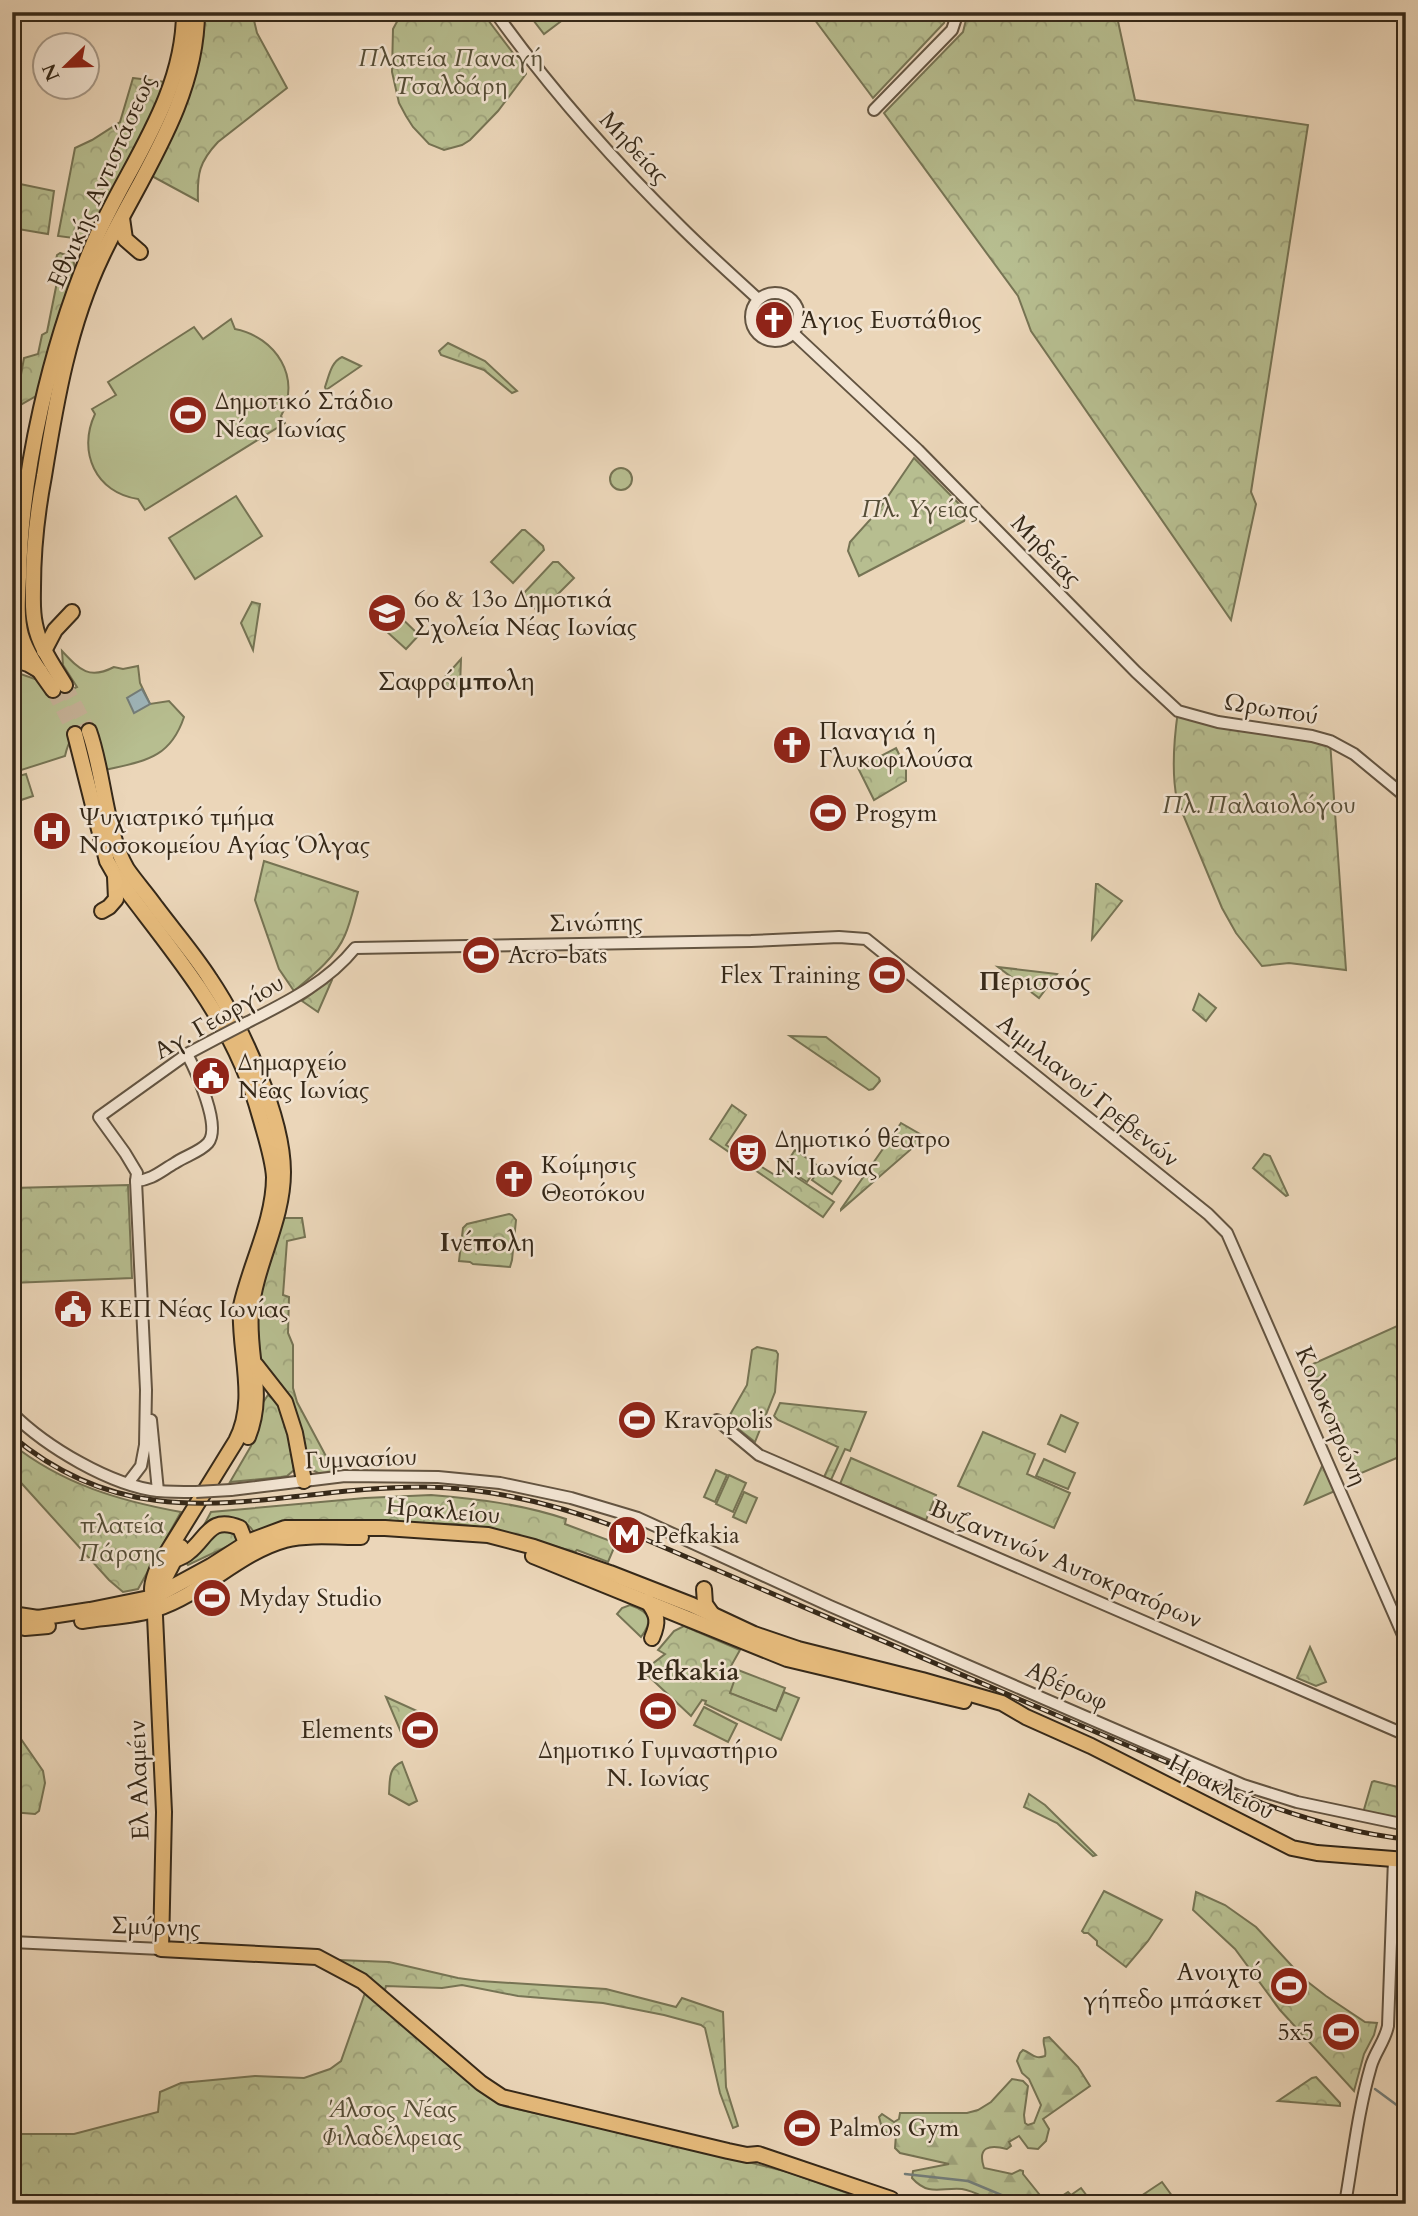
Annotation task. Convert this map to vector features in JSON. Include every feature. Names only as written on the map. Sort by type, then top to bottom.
[{"type":"main road","name":"Εθνικής Αντιστάσεως","points":[[184,12],[180,50],[166,100],[92,246],[60,336],[44,395],[25,498],[16,631],[41,672],[59,688],[34,621],[33,553],[55,412],[70,341],[93,277],[180,103],[192,62],[197,12]]},
{"type":"main road","points":[[122,216],[125,239],[140,252]]},
{"type":"main road","points":[[44,650],[52,635],[72,612]]},
{"type":"main road","points":[[12,659],[41,672]]},
{"type":"main road","points":[[102,911],[116,899],[117,885],[103,846],[82,732],[94,744],[109,814],[122,858],[132,876],[211,979],[250,1054],[273,1118],[283,1159],[283,1173],[277,1219],[253,1299],[251,1328],[257,1407]]},
{"type":"main road","points":[[115,875],[201,991],[233,1044],[257,1104],[274,1175],[267,1218],[241,1306],[247,1396],[244,1421],[236,1441],[158,1567],[153,1580],[155,1601]]},
{"type":"main road","points":[[255,1364],[281,1395],[290,1415],[304,1481]]},
{"type":"main road","points":[[155,1601],[173,1561],[245,1443],[255,1419],[258,1399],[264,1390],[275,1388]]},
{"type":"main road","points":[[173,1561],[187,1554],[211,1528],[221,1524],[240,1528],[246,1543]]},
{"type":"main road","name":"Ηρακλείου","points":[[12,1625],[38,1627],[155,1601],[246,1543],[278,1529],[385,1528],[479,1533],[534,1547],[598,1569],[664,1593],[754,1633],[798,1649],[1002,1703],[1292,1848],[1317,1853],[1400,1859]]},
{"type":"main road","name":"Ηρακλείου","points":[[12,1614],[38,1618],[179,1599],[275,1544],[296,1538],[463,1540],[531,1555],[788,1659],[1026,1717]]},
{"type":"main road","points":[[704,1589],[705,1604],[713,1615]]},
{"type":"main road","points":[[646,1600],[657,1616],[657,1626],[652,1638]]},
{"type":"main road","name":"Ελ Αλαμέιν","points":[[155,1601],[164,1800],[161,1949]]},
{"type":"main road","name":"Σμύρνης","points":[[161,1949],[317,1957],[362,1981],[481,2083],[502,2097],[747,2155],[757,2161],[889,2201]]},
{"type":"street","name":"Μηδείας","points":[[495,12],[530,61],[592,134],[680,226],[758,299]]},
{"type":"street","points":[[874,110],[952,30],[958,12]]},
{"type":"street","points":[[769,293],[777,293],[792,299],[799,313],[793,333],[779,341],[771,341],[758,334],[753,328],[751,314],[758,299],[769,293]]},
{"type":"street","name":"Μηδείας","points":[[793,333],[918,450],[1136,672],[1178,711]]},
{"type":"street","points":[[16,631],[34,621]]},
{"type":"street","name":"Ωρωπού","points":[[1178,711],[1218,722],[1312,736],[1336,743],[1354,754],[1406,797]]},
{"type":"street","name":"Σινώπης","points":[[355,948],[732,942],[839,937]]},
{"type":"street","name":"Αιμιλιανού Γρεβενών","points":[[839,937],[866,939],[1208,1214]]},
{"type":"street","name":"Αγ. Γεωργίου","points":[[136,1181],[136,1169],[99,1117],[187,1054],[306,991],[355,948]]},
{"type":"street","points":[[128,1483],[141,1466],[145,1453],[146,1390],[136,1181],[149,1180],[204,1147],[211,1138],[213,1126],[210,1111],[187,1054]]},
{"type":"street","name":"Κολοκοτρώνη","points":[[1208,1214],[1227,1233],[1238,1256],[1406,1642]]},
{"type":"street","points":[[146,1390],[152,1424],[157,1491]]},
{"type":"street","name":"Γυμνασίου","points":[[12,1413],[41,1438],[88,1466],[128,1483],[157,1491],[232,1490],[345,1476],[438,1477],[513,1486],[571,1498],[638,1518],[722,1556]]},
{"type":"street","name":"Βυζαντινών Αυτοκρατόρων","points":[[717,1420],[762,1456],[1406,1735]]},
{"type":"street","name":"Αβέρωφ","points":[[722,1556],[1243,1785],[1297,1802],[1406,1825]]},
{"type":"street","points":[[1345,2204],[1362,2100],[1371,2065],[1388,2026],[1393,1878],[1400,1859]]},
{"type":"street","name":"Σμύρνης","points":[[12,1942],[161,1949]]},
{"type":"green space","points":[[203,12],[252,12],[257,33],[287,88],[212,149],[200,169],[198,201],[150,175],[187,97],[202,36]]},
{"type":"green space","name":"Πλατεία Παναγή Τσαλδάρη","points":[[410,12],[482,12],[526,74],[498,111],[462,145],[444,150],[429,144],[413,127],[399,103],[392,72],[393,29],[399,18]]},
{"type":"green space","points":[[527,12],[571,12],[572,13],[544,34]]},
{"type":"green space","points":[[809,12],[947,12],[944,23],[873,98]]},
{"type":"green space","points":[[968,12],[1116,12],[1135,100],[1308,125],[1251,492],[1256,504],[1231,620],[1031,331],[1018,296],[884,113],[963,32]]},
{"type":"green space","points":[[133,78],[166,82],[92,231],[81,239],[58,236],[75,148],[120,122]]},
{"type":"green space","points":[[20,184],[54,191],[48,234],[12,228]]},
{"type":"green space","points":[[60,253],[72,257],[75,272],[36,396],[15,408],[24,358],[38,354],[42,335],[47,332],[60,267],[55,265]]},
{"type":"green space","name":"Δημοτικό Στάδιο Νέας Ιωνίας","points":[[231,319],[235,329],[250,333],[262,341],[281,361],[288,388],[287,402],[281,416],[285,423],[145,510],[138,499],[111,489],[94,468],[88,442],[95,414],[92,409],[116,395],[108,382],[194,327],[203,339]]},
{"type":"green space","points":[[448,343],[485,361],[517,391],[512,393],[484,370],[441,355],[439,351]]},
{"type":"green space","points":[[342,357],[361,366],[326,390],[331,370],[335,362]]},
{"type":"green space","name":"Πλ. Υγείας","points":[[914,458],[967,512],[964,521],[859,576],[848,551],[850,542],[878,511]]},
{"type":"green space","points":[[621,468],[629,471],[632,479],[629,487],[621,490],[613,487],[610,479],[613,471]]},
{"type":"green space","points":[[236,496],[262,536],[195,579],[169,538]]},
{"type":"green space","points":[[522,530],[543,546],[544,550],[513,583],[491,562]]},
{"type":"green space","points":[[553,562],[558,562],[574,578],[539,613],[523,594]]},
{"type":"green space","points":[[252,602],[260,604],[253,650],[241,623]]},
{"type":"green space","points":[[388,605],[419,635],[406,649],[374,620]]},
{"type":"green space","points":[[62,651],[80,668],[91,673],[114,667],[123,669],[138,666],[140,683],[150,704],[169,701],[184,717],[171,742],[154,756],[105,770],[89,731],[82,729],[73,737],[65,756],[12,773],[12,671],[38,680],[51,698],[77,687],[63,665]]},
{"type":"green space","points":[[461,659],[460,687],[436,687]]},
{"type":"green space","name":"Πλ. Παλαιολόγου","points":[[1178,711],[1330,741],[1346,970],[1289,963],[1262,966],[1236,933],[1222,908],[1177,800],[1174,755]]},
{"type":"green space","points":[[896,748],[906,769],[906,781],[874,800],[858,768]]},
{"type":"green space","points":[[26,774],[33,796],[12,803],[12,778]]},
{"type":"green space","points":[[264,861],[358,892],[349,924],[336,951],[294,991],[279,969],[255,900]]},
{"type":"green space","points":[[1096,884],[1122,901],[1092,939]]},
{"type":"green space","points":[[998,967],[1057,974],[1039,998]]},
{"type":"green space","points":[[332,980],[318,1012],[302,1001]]},
{"type":"green space","points":[[1199,994],[1216,1008],[1206,1021],[1193,1010]]},
{"type":"green space","points":[[790,1036],[826,1037],[880,1081],[869,1090]]},
{"type":"green space","points":[[732,1105],[746,1115],[726,1145],[778,1177],[784,1169],[834,1202],[823,1217],[710,1139]]},
{"type":"green space","points":[[901,1123],[925,1137],[841,1210],[841,1209]]},
{"type":"green space","points":[[795,1150],[818,1166],[807,1182],[784,1167]]},
{"type":"green space","points":[[1264,1154],[1270,1156],[1288,1195],[1253,1168]]},
{"type":"green space","points":[[821,1168],[841,1181],[832,1194],[812,1180]]},
{"type":"green space","points":[[128,1185],[132,1278],[12,1283],[12,1188]]},
{"type":"green space","points":[[509,1214],[516,1220],[510,1267],[459,1261],[463,1228],[467,1224]]},
{"type":"green space","points":[[283,1218],[302,1218],[305,1237],[287,1241],[283,1295],[289,1297],[288,1333],[293,1345],[293,1388],[297,1402],[334,1474],[320,1474],[307,1467],[266,1375],[256,1338],[255,1322],[260,1295]]},
{"type":"green space","points":[[1406,1322],[1406,1454],[1352,1477],[1304,1368]]},
{"type":"green space","points":[[757,1347],[776,1351],[778,1354],[775,1392],[755,1442],[727,1420],[747,1385],[752,1350]]},
{"type":"green space","points":[[268,1395],[280,1405],[294,1470],[287,1476],[230,1482],[251,1446],[262,1404]]},
{"type":"green space","points":[[780,1403],[866,1412],[850,1451],[845,1449],[831,1480],[824,1477],[838,1447],[778,1420],[774,1416]]},
{"type":"green space","points":[[1061,1415],[1078,1423],[1065,1452],[1048,1444]]},
{"type":"green space","points":[[983,1432],[1035,1454],[1027,1474],[1070,1493],[1054,1528],[958,1486]]},
{"type":"green space","name":"πλατεία Πάρσης","points":[[12,1444],[51,1470],[92,1489],[181,1512],[138,1589],[123,1592],[109,1580],[14,1475]]},
{"type":"green space","points":[[851,1458],[936,1495],[926,1520],[840,1484]]},
{"type":"green space","points":[[1044,1459],[1075,1473],[1068,1489],[1036,1476]]},
{"type":"green space","points":[[1323,1464],[1335,1491],[1305,1504]]},
{"type":"green space","points":[[716,1470],[727,1475],[715,1502],[704,1497]]},
{"type":"green space","points":[[729,1475],[746,1483],[733,1512],[716,1504]]},
{"type":"green space","points":[[744,1492],[757,1498],[746,1523],[733,1517]]},
{"type":"green space","points":[[431,1495],[483,1500],[533,1509],[566,1519],[565,1524],[616,1543],[608,1562],[577,1550],[575,1552],[493,1529],[457,1524],[315,1521],[273,1525],[254,1532],[243,1522],[230,1520],[203,1527],[211,1512]]},
{"type":"green space","points":[[230,1529],[241,1540],[188,1565],[186,1562],[215,1532]]},
{"type":"green space","points":[[630,1605],[648,1617],[648,1626],[641,1637],[617,1614]]},
{"type":"green space","points":[[684,1626],[740,1650],[731,1666],[738,1670],[730,1693],[776,1711],[784,1692],[799,1698],[781,1740],[705,1704],[706,1701],[702,1700],[691,1716],[643,1671],[665,1654],[658,1650],[674,1631]]},
{"type":"green space","points":[[1310,1647],[1326,1682],[1316,1686],[1297,1678]]},
{"type":"green space","points":[[738,1670],[785,1688],[776,1711],[729,1693]]},
{"type":"green space","points":[[386,1697],[417,1711],[405,1738],[403,1737]]},
{"type":"green space","points":[[704,1707],[737,1724],[728,1742],[694,1725]]},
{"type":"green space","points":[[12,1726],[43,1771],[45,1783],[39,1811],[35,1814],[12,1812]]},
{"type":"green space","points":[[402,1762],[417,1801],[409,1805],[389,1794],[392,1771]]},
{"type":"green space","points":[[1374,1781],[1406,1789],[1406,1819],[1363,1813]]},
{"type":"green space","points":[[1029,1794],[1045,1805],[1096,1855],[1093,1856],[1057,1823],[1024,1807]]},
{"type":"green space","points":[[1104,1891],[1162,1920],[1126,1967],[1097,1945],[1097,1941],[1088,1933],[1082,1931]]},
{"type":"green space","points":[[1196,1892],[1225,1905],[1256,1927],[1304,1979],[1326,1996],[1365,2022],[1377,2023],[1364,2054],[1354,2091],[1280,2010],[1235,1949],[1193,1910]]},
{"type":"green space","points":[[339,1960],[389,1962],[480,1981],[606,1989],[676,2007],[682,1998],[723,2012],[726,2087],[738,2126],[733,2128],[720,2093],[705,2028],[701,2025],[603,2003],[518,1996],[462,1985],[442,1988],[386,1986],[385,1990]]},
{"type":"green space","name":"Άλσος Νέας Φιλαδέλφειας","points":[[365,1993],[480,2090],[504,2106],[788,2172],[878,2204],[12,2204],[12,2134],[74,2134],[158,2112],[160,2092],[181,2083],[255,2076],[304,2078],[330,2069],[341,2061]]},
{"type":"green space","points":[[1049,2037],[1078,2067],[1090,2086],[1043,2119],[1049,2129],[1046,2141],[1038,2149],[1028,2148],[1019,2136],[1009,2142],[1011,2146],[1007,2149],[990,2147],[983,2151],[982,2155],[984,2168],[1012,2174],[1023,2171],[1047,2204],[1003,2204],[967,2190],[936,2190],[918,2184],[912,2178],[913,2171],[949,2164],[900,2153],[895,2148],[896,2134],[883,2132],[879,2117],[882,2114],[894,2122],[899,2119],[900,2113],[967,2113],[978,2110],[991,2102],[1012,2079],[1023,2081],[1028,2086],[1025,2123],[1034,2123],[1041,2105],[1017,2061],[1023,2050],[1036,2057],[1045,2056],[1044,2038]]},
{"type":"green space","points":[[1316,2077],[1340,2106],[1278,2101],[1312,2078]]},
{"type":"green space","points":[[1162,2182],[1178,2204],[1129,2204]]},
{"type":"green space","points":[[1081,2188],[1093,2204],[1050,2204],[1068,2192],[1071,2195]]},
{"type":"water","points":[[142,689],[150,704],[134,713],[127,698]]},
{"type":"waterway","points":[[1375,2089],[1406,2109]]},
{"type":"waterway","points":[[905,2174],[968,2181],[1023,2204]]},
{"type":"tunnel","points":[[65,685],[89,731]]},
{"type":"tunnel","points":[[53,690],[75,734]]},
{"type":"railway","points":[[12,1436],[62,1470],[111,1491],[161,1501],[212,1503],[369,1489],[425,1487],[501,1494],[550,1505],[621,1529],[1262,1803],[1333,1826],[1406,1839]]},
{"type":"place","name":"Άγιος Ευστάθιος","points":[[774,320]]},
{"type":"place","name":"Δημοτικό Στάδιο Νέας Ιωνίας","points":[[188,415]]},
{"type":"place","name":"6ο & 13ο Δημοτικά Σχολεία Νέας Ιωνίας","points":[[387,613]]},
{"type":"place","name":"Παναγιά η Γλυκοφιλούσα","points":[[792,745]]},
{"type":"place","name":"Progym","points":[[828,813]]},
{"type":"place","name":"Ψυχιατρικό τμήμα Νοσοκομείου Αγίας Όλγας","points":[[52,831]]},
{"type":"place","name":"Acro-bats","points":[[481,955]]},
{"type":"place","name":"Flex Training","points":[[887,975]]},
{"type":"place","name":"Δημαρχείο Νέας Ιωνίας","points":[[211,1076]]},
{"type":"place","name":"Δημοτικό θέατρο Ν. Ιωνίας","points":[[748,1153]]},
{"type":"place","name":"Κοίμησις Θεοτόκου","points":[[514,1179]]},
{"type":"place","name":"ΚΕΠ Νέας Ιωνίας","points":[[73,1309]]},
{"type":"place","name":"Kravopolis","points":[[637,1420]]},
{"type":"place","name":"Pefkakia","points":[[627,1535]]},
{"type":"place","name":"Myday Studio","points":[[212,1598]]},
{"type":"place","name":"Δημοτικό Γυμναστήριο Ν. Ιωνίας","points":[[658,1711]]},
{"type":"place","name":"Elements","points":[[420,1730]]},
{"type":"place","name":"Ανοιχτό γήπεδο μπάσκετ","points":[[1289,1986]]},
{"type":"place","name":"5x5","points":[[1341,2032]]},
{"type":"place","name":"Palmos Gym","points":[[802,2128]]},
{"type":"district","name":"Σαφράμπολη","points":[[456,681]]},
{"type":"district","name":"Περισσός","points":[[1035,981]]},
{"type":"district","name":"Ινέπολη","points":[[487,1242]]},
{"type":"district","name":"Pefkakia","points":[[688,1671]]}]
